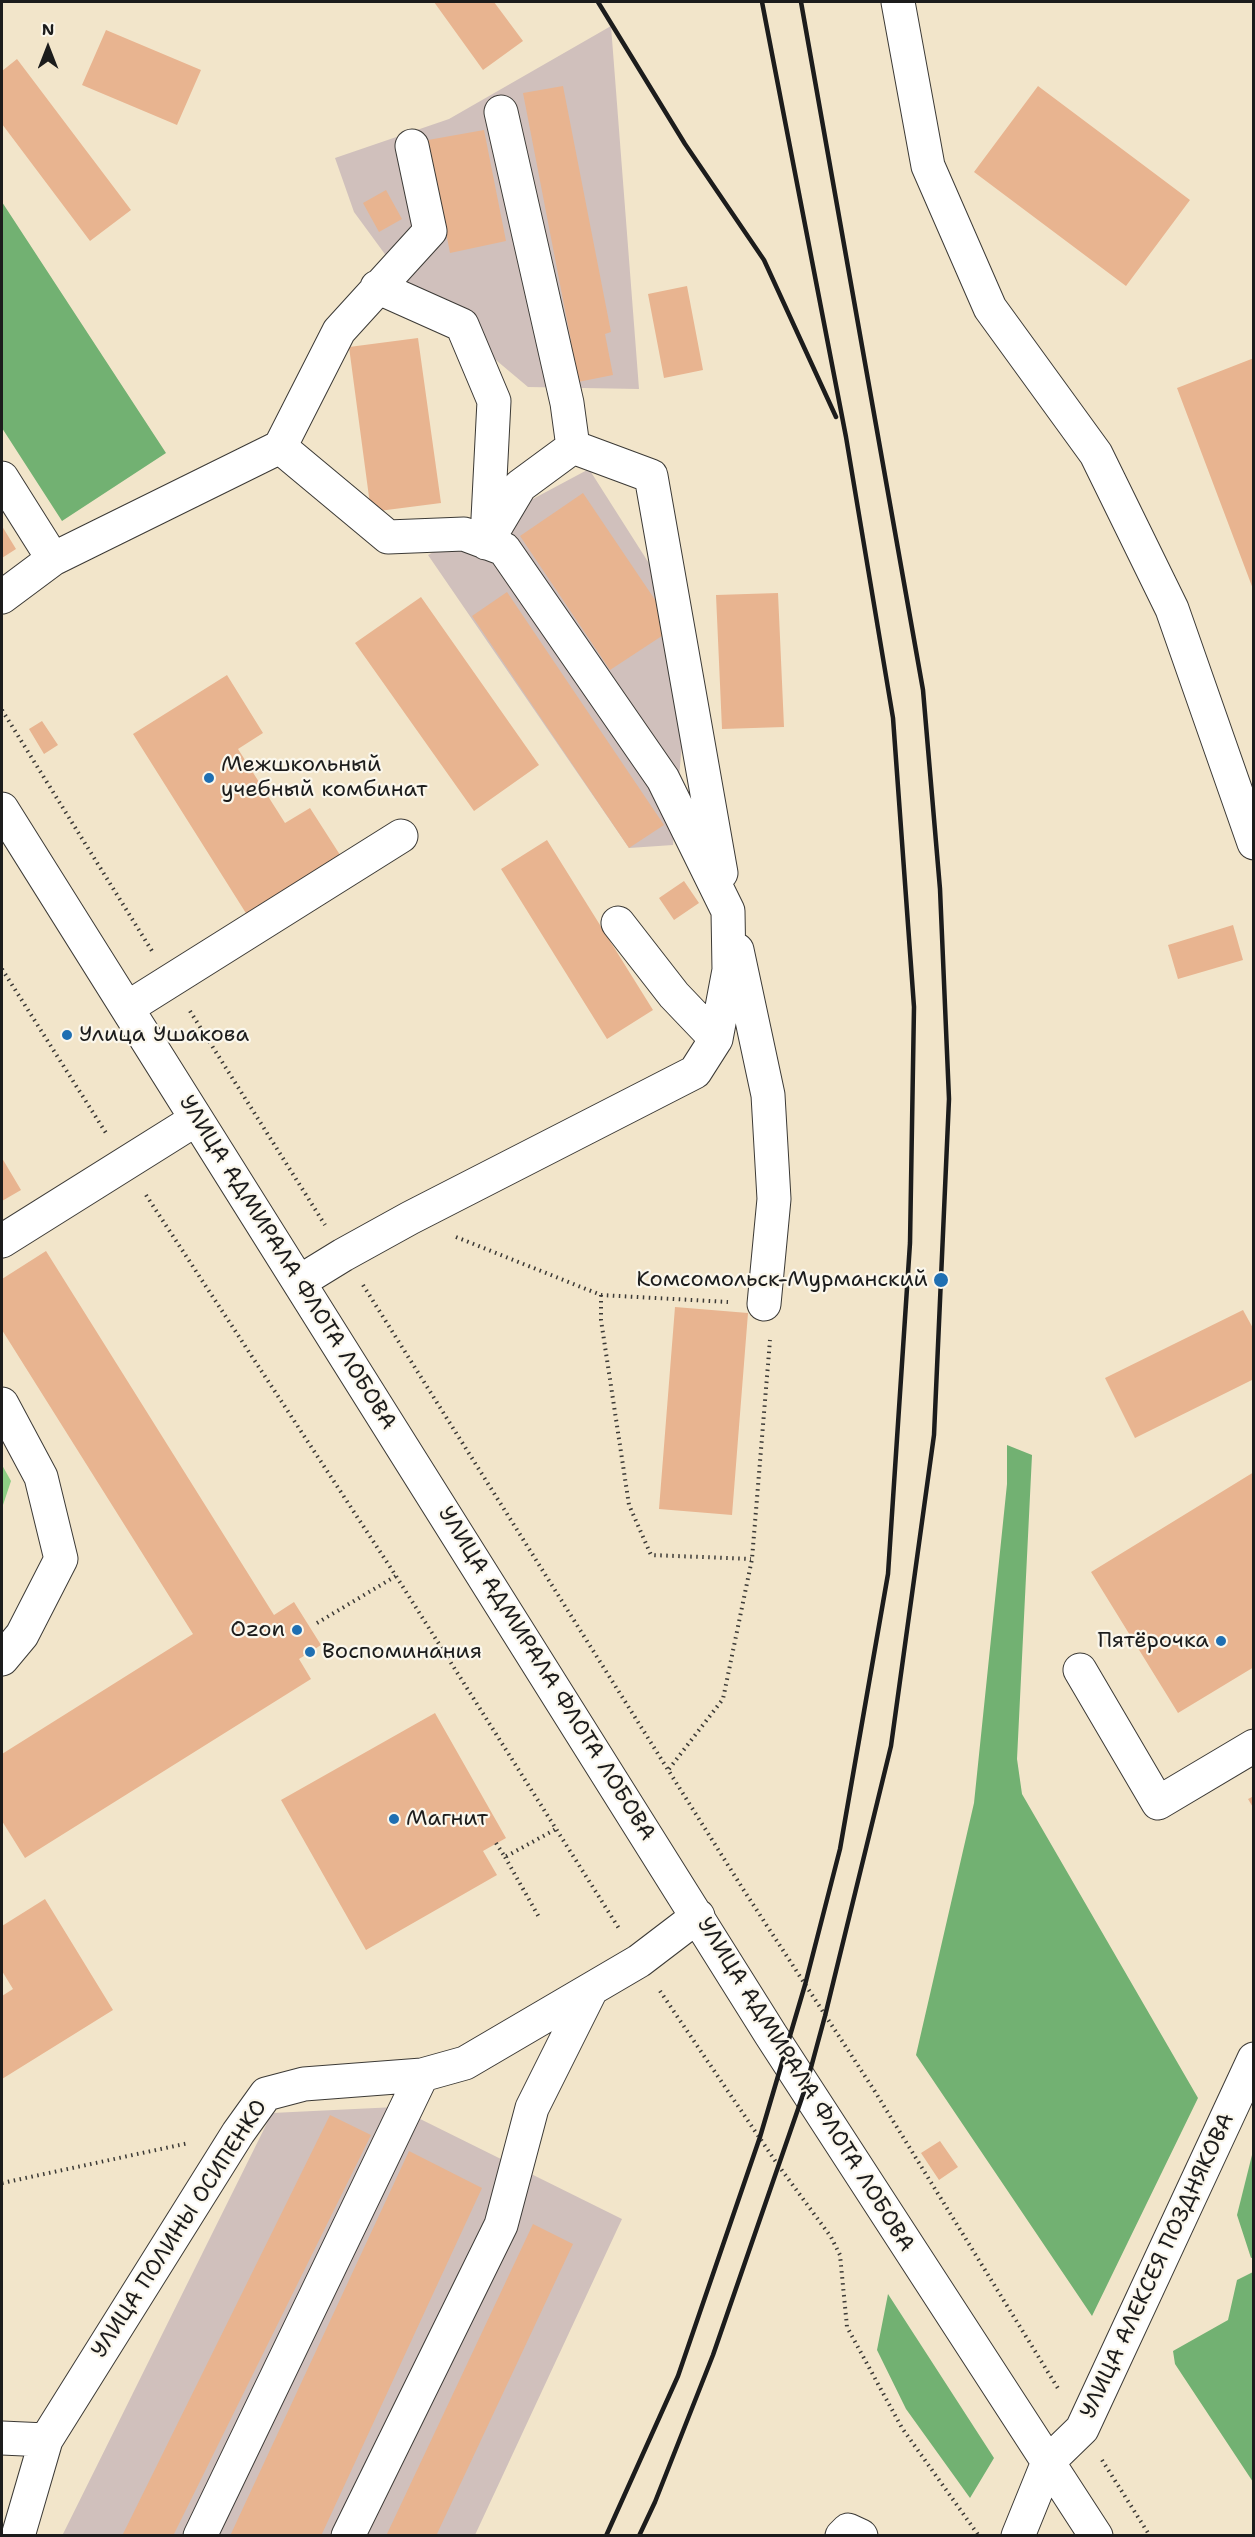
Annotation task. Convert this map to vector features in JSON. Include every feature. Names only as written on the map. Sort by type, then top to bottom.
[{"type":"street","points":[[898,2],[928,166],[990,308],[1096,454],[1167,598],[1254,843]]},
{"type":"street","points":[[501,112],[567,403],[573,447]]},
{"type":"street","points":[[2,597],[53,559],[280,447],[339,331],[430,231],[412,146]]},
{"type":"street","points":[[377,287],[462,325],[494,401],[486,543]]},
{"type":"street","points":[[280,447],[388,537],[464,534],[504,549],[663,779],[728,911],[729,970],[716,1039],[695,1072],[410,1218],[299,1282]]},
{"type":"street","points":[[486,543],[520,486],[573,447]]},
{"type":"street","points":[[573,447],[651,476],[728,911],[768,1095],[774,1199],[764,1304]]},
{"type":"street","points":[[2,478],[53,559]]},
{"type":"street","name":"УЛИЦА АДМИРАЛА ФЛОТА ЛОБОВА","points":[[2,809],[771,2035],[1096,2535]]},
{"type":"street","points":[[127,1008],[401,836]]},
{"type":"street","points":[[618,923],[674,995],[716,1039]]},
{"type":"street","points":[[2,1241],[195,1120]]},
{"type":"street","points":[[2,1404],[41,1478],[61,1559],[22,1635],[2,1659]]},
{"type":"street","points":[[1080,1670],[1158,1803],[1254,1746]]},
{"type":"street","name":"УЛИЦА ПОЛИНЫ ОСИПЕНКО","points":[[18,2535],[46,2439],[238,2133],[266,2094],[304,2085],[422,2075],[465,2062],[639,1961],[698,1916]]},
{"type":"street","points":[[348,2535],[501,2225],[532,2108],[591,1990]]},
{"type":"street","name":"УЛИЦА АЛЕКСЕЯ ПОЗДНЯКОВА","points":[[1048,2462],[1082,2428],[1254,2059]]},
{"type":"street","points":[[200,2535],[422,2075]]},
{"type":"street","points":[[2,2438],[46,2439]]},
{"type":"street","points":[[1018,2535],[1048,2462]]},
{"type":"street","points":[[842,2535],[848,2530],[861,2535]]},
{"type":"path","points":[[2,710],[743,1889],[874,2090],[1150,2535]]},
{"type":"path","points":[[2,969],[126,1164],[396,1576],[639,1961],[778,2165],[831,2236],[840,2255],[847,2327],[902,2428],[980,2535]]},
{"type":"path","points":[[410,1218],[601,1294],[764,1304],[771,1325],[752,1559],[723,1699],[669,1769]]},
{"type":"path","points":[[601,1294],[601,1320],[629,1505],[651,1556],[752,1559]]},
{"type":"path","points":[[317,1623],[396,1576]]},
{"type":"path","points":[[505,1857],[556,1829]]},
{"type":"path","points":[[496,1843],[540,1919]]},
{"type":"path","points":[[2,2183],[238,2133]]},
{"type":"shaded area","points":[[611,26],[639,389],[528,387],[409,287],[354,212],[335,158],[449,119]]},
{"type":"shaded area","points":[[589,469],[692,631],[673,845],[629,848],[428,555]]},
{"type":"shaded area","points":[[396,2107],[622,2219],[475,2535],[62,2536],[272,2113]]},
{"type":"green space","points":[[2,202],[166,453],[62,521],[2,428]]},
{"type":"green space","points":[[1007,1445],[1032,1455],[1017,1759],[1022,1794],[1198,2098],[1092,2316],[916,2055],[974,1803],[1007,1484]]},
{"type":"green space","points":[[2,1465],[11,1481],[2,1508]]},
{"type":"green space","points":[[1253,2151],[1254,2257],[1251,2258],[1237,2215]]},
{"type":"green space","points":[[1253,2272],[1253,2482],[1175,2364],[1173,2351],[1228,2320],[1237,2280]]},
{"type":"green space","points":[[888,2294],[994,2458],[970,2498],[906,2409],[877,2350]]},
{"type":"building","points":[[434,2],[494,2],[523,41],[483,70]]},
{"type":"building","points":[[106,30],[201,70],[177,125],[82,85]]},
{"type":"building","points":[[17,59],[131,210],[90,241],[2,124],[2,71]]},
{"type":"building","points":[[563,86],[611,332],[605,334],[613,375],[573,383],[565,342],[571,341],[523,93]]},
{"type":"building","points":[[1038,86],[1190,200],[1126,286],[974,172]]},
{"type":"building","points":[[484,130],[506,241],[450,253],[428,140]]},
{"type":"building","points":[[386,190],[402,219],[379,232],[363,203]]},
{"type":"building","points":[[687,286],[703,370],[664,378],[648,294]]},
{"type":"building","points":[[418,338],[441,503],[371,512],[349,347]]},
{"type":"building","points":[[1254,358],[1254,589],[1253,589],[1177,388]]},
{"type":"building","points":[[583,493],[674,628],[610,670],[520,536]]},
{"type":"building","points":[[2,526],[16,549],[2,558]]},
{"type":"building","points":[[507,592],[664,825],[629,848],[472,616]]},
{"type":"building","points":[[778,593],[784,727],[722,729],[716,595]]},
{"type":"building","points":[[421,597],[539,765],[474,811],[355,643]]},
{"type":"building","name":"Межшкольный учебный комбинат","points":[[227,675],[263,733],[238,749],[285,823],[310,808],[342,858],[249,918],[133,734]]},
{"type":"building","points":[[42,721],[58,745],[44,754],[29,729]]},
{"type":"building","points":[[547,840],[653,1010],[607,1039],[501,869]]},
{"type":"building","points":[[684,881],[699,903],[674,920],[659,898]]},
{"type":"building","points":[[1233,925],[1243,960],[1178,979],[1168,945]]},
{"type":"building","points":[[2,1158],[21,1190],[2,1201]]},
{"type":"building","points":[[46,1251],[274,1615],[294,1602],[321,1645],[299,1659],[311,1679],[25,1858],[2,1821],[2,1754],[193,1634],[2,1330],[2,1279]]},
{"type":"building","points":[[675,1307],[748,1313],[732,1515],[659,1509]]},
{"type":"building","points":[[1243,1310],[1254,1330],[1254,1379],[1135,1438],[1105,1378]]},
{"type":"building","points":[[1254,1472],[1254,1667],[1178,1713],[1091,1572]]},
{"type":"building","name":"Магнит","points":[[435,1713],[506,1838],[483,1851],[497,1875],[366,1950],[281,1800]]},
{"type":"building","points":[[1254,1796],[1254,1809],[1248,1799]]},
{"type":"building","points":[[45,1899],[113,2010],[2,2079],[2,1996],[13,1989],[2,1971],[2,1926]]},
{"type":"building","points":[[330,2115],[371,2135],[173,2536],[122,2536]]},
{"type":"building","points":[[940,2141],[958,2167],[939,2180],[921,2153]]},
{"type":"building","points":[[409,2151],[482,2188],[321,2536],[230,2536]]},
{"type":"building","points":[[533,2224],[573,2244],[436,2536],[386,2536]]},
{"type":"railway","points":[[598,2],[685,144],[764,260],[836,417]]},
{"type":"railway","points":[[606,2536],[678,2376],[760,2137],[805,1985],[840,1849],[888,1574],[910,1243],[914,1007],[893,718],[846,437],[762,2]]},
{"type":"railway","points":[[639,2536],[655,2502],[713,2355],[806,2086],[825,2016],[891,1746],[934,1435],[949,1099],[940,889],[923,690],[801,2]]},
{"type":"place","name":"Межшкольный учебный комбинат","points":[[209,778]]},
{"type":"place","name":"Улица Ушакова","points":[[67,1035]]},
{"type":"place","name":"Комсомольск-Мурманский","points":[[941,1280]]},
{"type":"place","name":"Ozon","points":[[297,1630]]},
{"type":"place","name":"Пятёрочка","points":[[1221,1641]]},
{"type":"place","name":"Воспоминания","points":[[310,1652]]},
{"type":"place","name":"Магнит","points":[[394,1819]]}]
